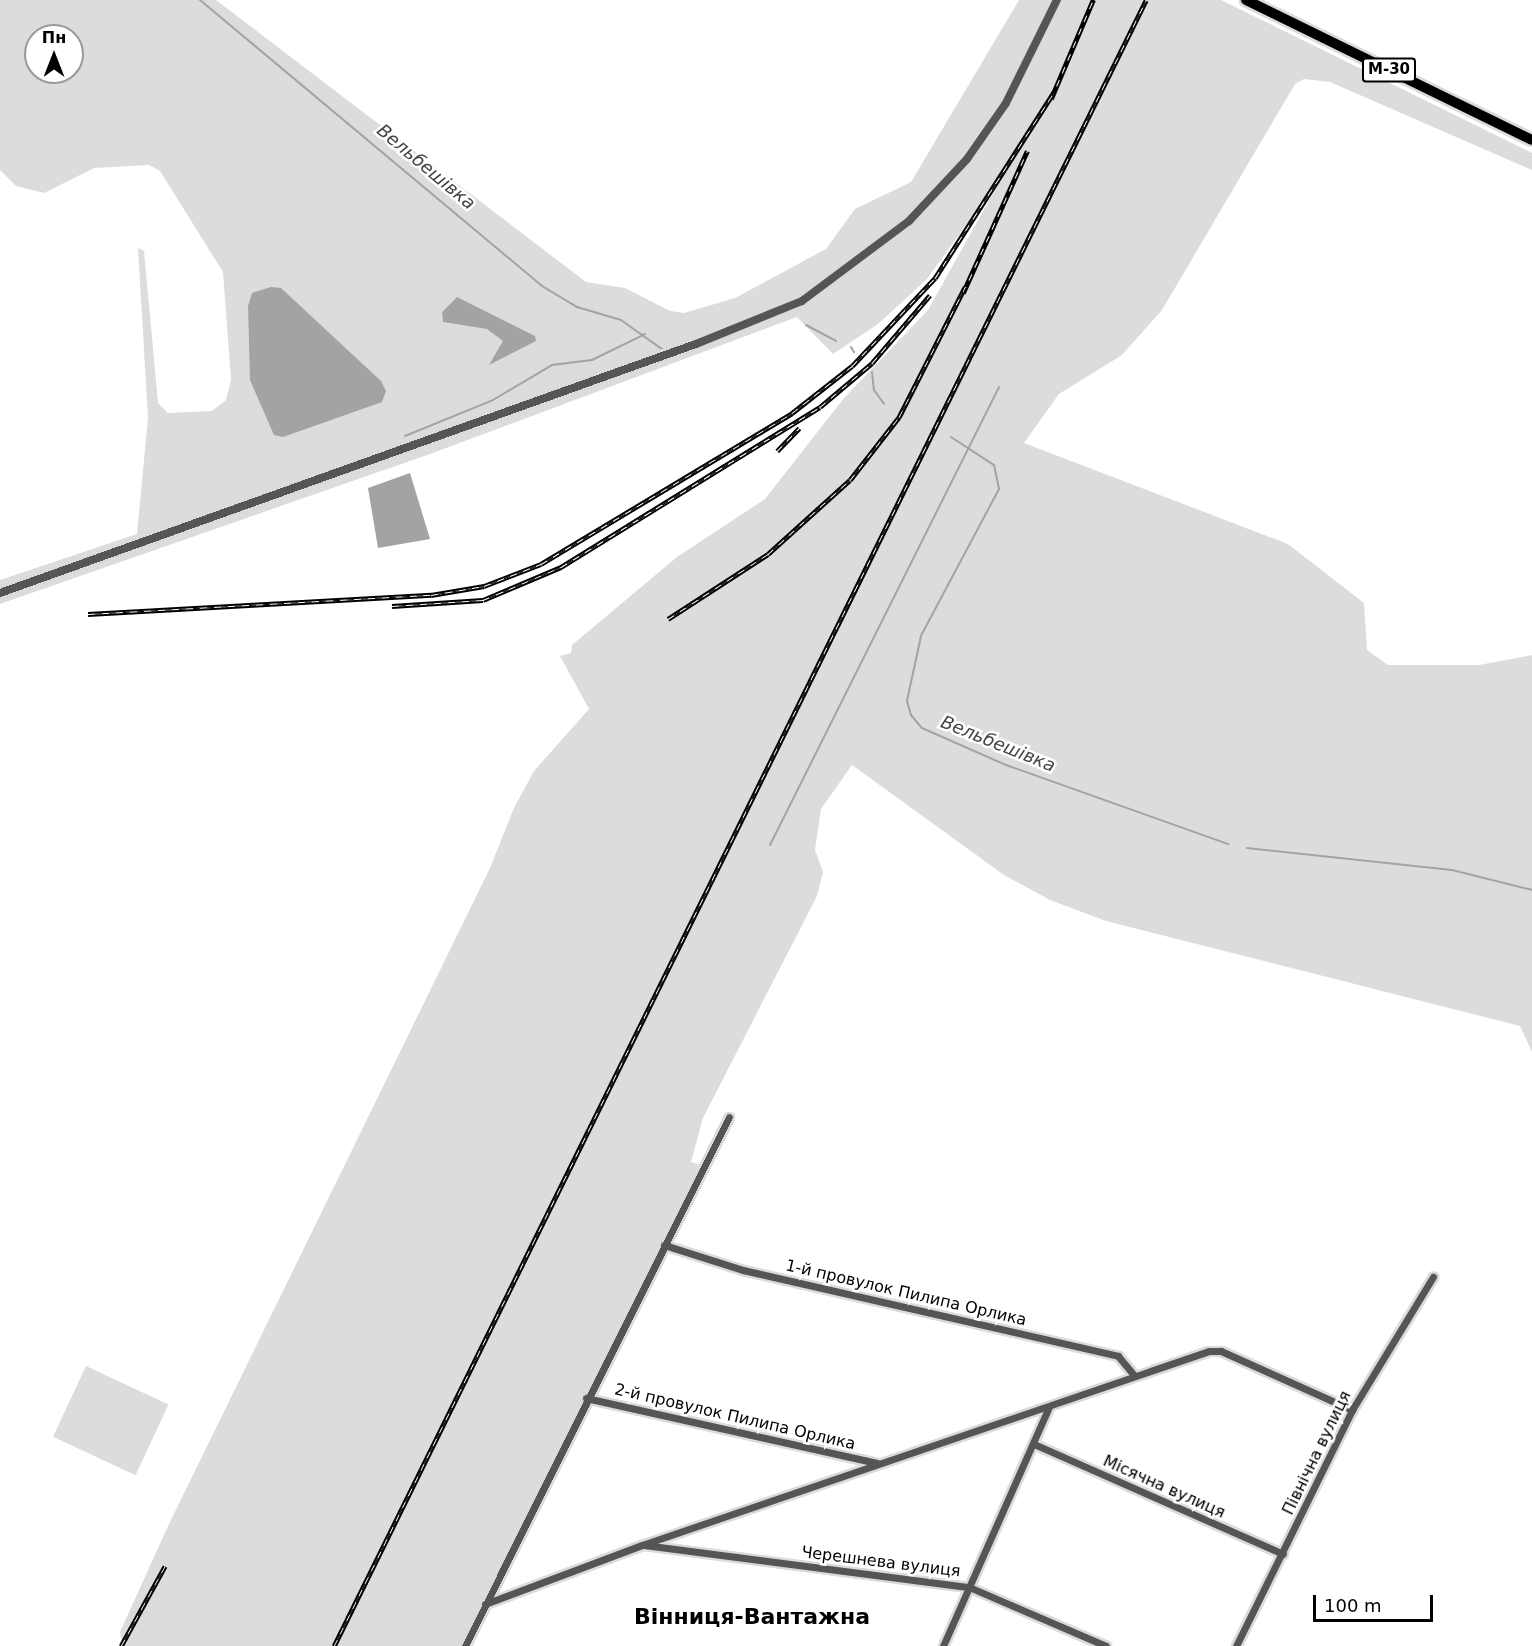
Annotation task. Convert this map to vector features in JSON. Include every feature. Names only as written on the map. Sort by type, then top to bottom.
[{"type":"highway","name":"М-30","points":[[1246,0],[1532,140]]},
{"type":"street","points":[[0,593],[696,344],[802,301],[909,221],[967,159],[1006,103],[1057,0]]},
{"type":"street","points":[[465,1646],[586,1398],[729,1117]]},
{"type":"street","name":"1-й провулок Пилипа Орлика","points":[[664,1245],[743,1270],[1118,1356],[1134,1375]]},
{"type":"street","name":"Північна вулиця","points":[[1236,1646],[1352,1410],[1433,1277]]},
{"type":"street","points":[[485,1604],[642,1545],[877,1463],[1049,1407],[1134,1375],[1217,1350],[1352,1410]]},
{"type":"street","name":"2-й провулок Пилипа Орлика","points":[[586,1398],[877,1463]]},
{"type":"street","points":[[943,1646],[1049,1407]]},
{"type":"street","name":"Місячна вулиця","points":[[1034,1444],[1283,1554]]},
{"type":"street","name":"Черешнева вулиця","points":[[642,1545],[969,1587],[1106,1646]]},
{"type":"shaded area","points":[[0,0],[216,0],[586,282],[625,288],[670,311],[684,313],[735,298],[826,249],[855,209],[911,182],[1019,0],[1221,0],[1532,153],[1532,170],[1330,82],[1304,79],[1295,84],[1162,310],[1122,355],[1059,394],[1024,443],[1288,544],[1364,603],[1367,650],[1388,665],[1479,665],[1532,655],[1532,1052],[1520,1026],[1106,921],[1050,900],[1004,875],[852,765],[821,809],[815,850],[823,872],[817,896],[703,1118],[691,1162],[704,1166],[465,1646],[122,1646],[120,1632],[168,1526],[490,868],[514,808],[534,771],[589,709],[560,656],[571,653],[572,645],[677,557],[765,499],[844,398],[928,310],[1006,170],[927,279],[878,324],[833,354],[797,317],[430,454],[0,604],[0,580],[137,534],[148,418],[138,248],[144,251],[158,403],[168,413],[212,411],[226,400],[231,380],[223,272],[160,171],[149,165],[94,168],[44,193],[16,186],[0,170]]},
{"type":"shaded area","points":[[271,287],[281,288],[381,381],[386,391],[382,402],[283,437],[274,435],[250,380],[248,306],[252,293]]},
{"type":"shaded area","points":[[457,297],[535,336],[536,341],[489,365],[503,341],[487,329],[443,322],[442,312]]},
{"type":"shaded area","points":[[410,473],[430,539],[378,548],[368,488]]},
{"type":"shaded area","points":[[86,1366],[168,1404],[136,1475],[53,1437]]},
{"type":"waterway","name":"Вельбешівка","points":[[200,0],[542,286],[577,307],[621,320],[666,352]]},
{"type":"waterway","name":"Вельбешівка","points":[[806,325],[836,341]]},
{"type":"waterway","name":"Вельбешівка","points":[[405,436],[493,400],[552,365],[592,360],[645,334]]},
{"type":"waterway","name":"Вельбешівка","points":[[851,347],[854,352]]},
{"type":"waterway","name":"Вельбешівка","points":[[872,372],[874,390],[884,404]]},
{"type":"waterway","points":[[770,845],[999,387]]},
{"type":"waterway","name":"Вельбешівка","points":[[951,437],[994,465],[999,489],[921,636],[907,701],[911,715],[922,728],[1006,765],[1228,844]]},
{"type":"waterway","name":"Вельбешівка","points":[[1247,848],[1452,870],[1532,890]]},
{"type":"railway","points":[[1051,99],[1093,0]]},
{"type":"railway","points":[[334,1646],[1146,0]]},
{"type":"railway","points":[[88,614],[431,595],[484,586],[541,564],[792,413],[852,366],[935,278],[1054,92]]},
{"type":"railway","points":[[963,293],[1027,151]]},
{"type":"railway","points":[[668,619],[768,554],[850,480],[899,417],[965,287]]},
{"type":"railway","points":[[392,606],[483,600],[561,567],[820,407],[872,363],[930,295]]},
{"type":"railway","points":[[777,451],[799,428]]},
{"type":"railway","points":[[121,1646],[165,1566]]},
{"type":"district","name":"Вінниця-Вантажна","points":[[752,1617]]}]
